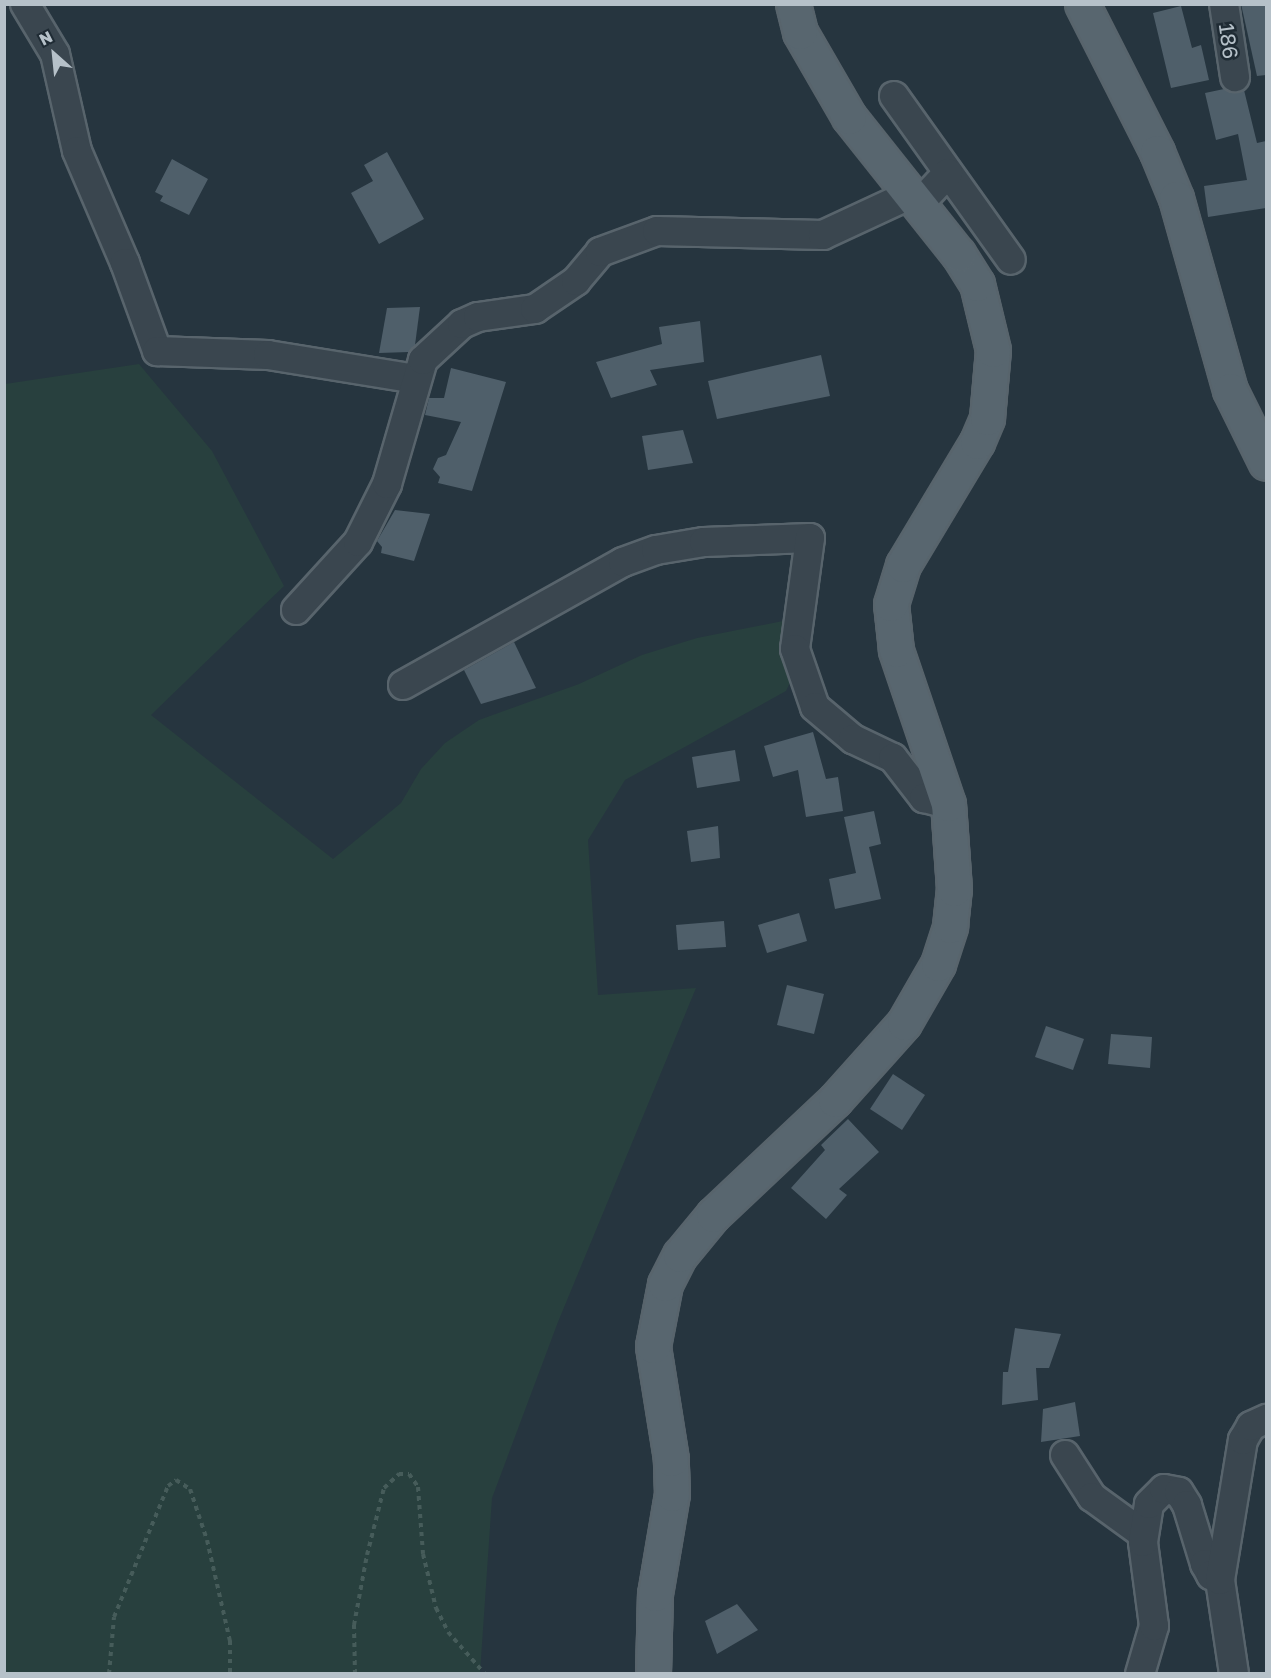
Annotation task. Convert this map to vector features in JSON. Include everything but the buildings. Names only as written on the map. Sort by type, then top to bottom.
[{"type":"main road","points":[[653,1674],[652,1626],[672,1476],[654,1361],[659,1302],[673,1266],[713,1215],[858,1076],[904,1023],[925,991],[943,950],[952,910],[955,859],[948,804],[896,650],[891,604],[903,565],[967,461],[987,418],[993,350],[977,284],[849,117],[800,32],[793,4]]},
{"type":"main road","points":[[1082,4],[1165,170],[1230,390],[1266,463]]},
{"type":"street","points":[[25,4],[55,54],[76,151],[125,263],[157,351],[268,355],[416,379]]},
{"type":"street","name":"186","points":[[1224,4],[1235,77]]},
{"type":"street","points":[[894,96],[1011,260]]},
{"type":"street","points":[[296,610],[358,542],[387,484],[423,360],[462,324],[478,317],[535,309],[556,298],[600,252],[620,242],[657,231],[824,235],[913,200],[948,173]]},
{"type":"street","points":[[403,685],[623,562],[656,550],[704,542],[810,538],[795,649],[815,707],[853,739],[893,758],[924,798],[948,804]]},
{"type":"street","points":[[1234,1674],[1220,1580],[1243,1440],[1251,1426],[1266,1419]]},
{"type":"street","points":[[1065,1455],[1092,1497],[1143,1534]]},
{"type":"street","points":[[1140,1674],[1154,1626],[1143,1534],[1154,1496],[1164,1489],[1176,1490],[1187,1505],[1205,1564],[1220,1580]]},
{"type":"path","points":[[355,1674],[354,1625],[361,1582],[384,1488],[399,1474],[409,1474],[417,1487],[423,1554],[436,1608],[448,1632],[485,1674]]},
{"type":"path","points":[[110,1674],[114,1617],[168,1486],[176,1480],[190,1490],[207,1540],[230,1641],[230,1674]]},
{"type":"green space","points":[[139,364],[212,451],[284,586],[151,715],[333,859],[401,803],[421,769],[445,743],[479,720],[579,684],[642,655],[697,638],[788,620],[794,674],[786,691],[625,780],[588,840],[598,995],[696,988],[558,1322],[492,1498],[480,1673],[5,1674],[5,384]]}]
